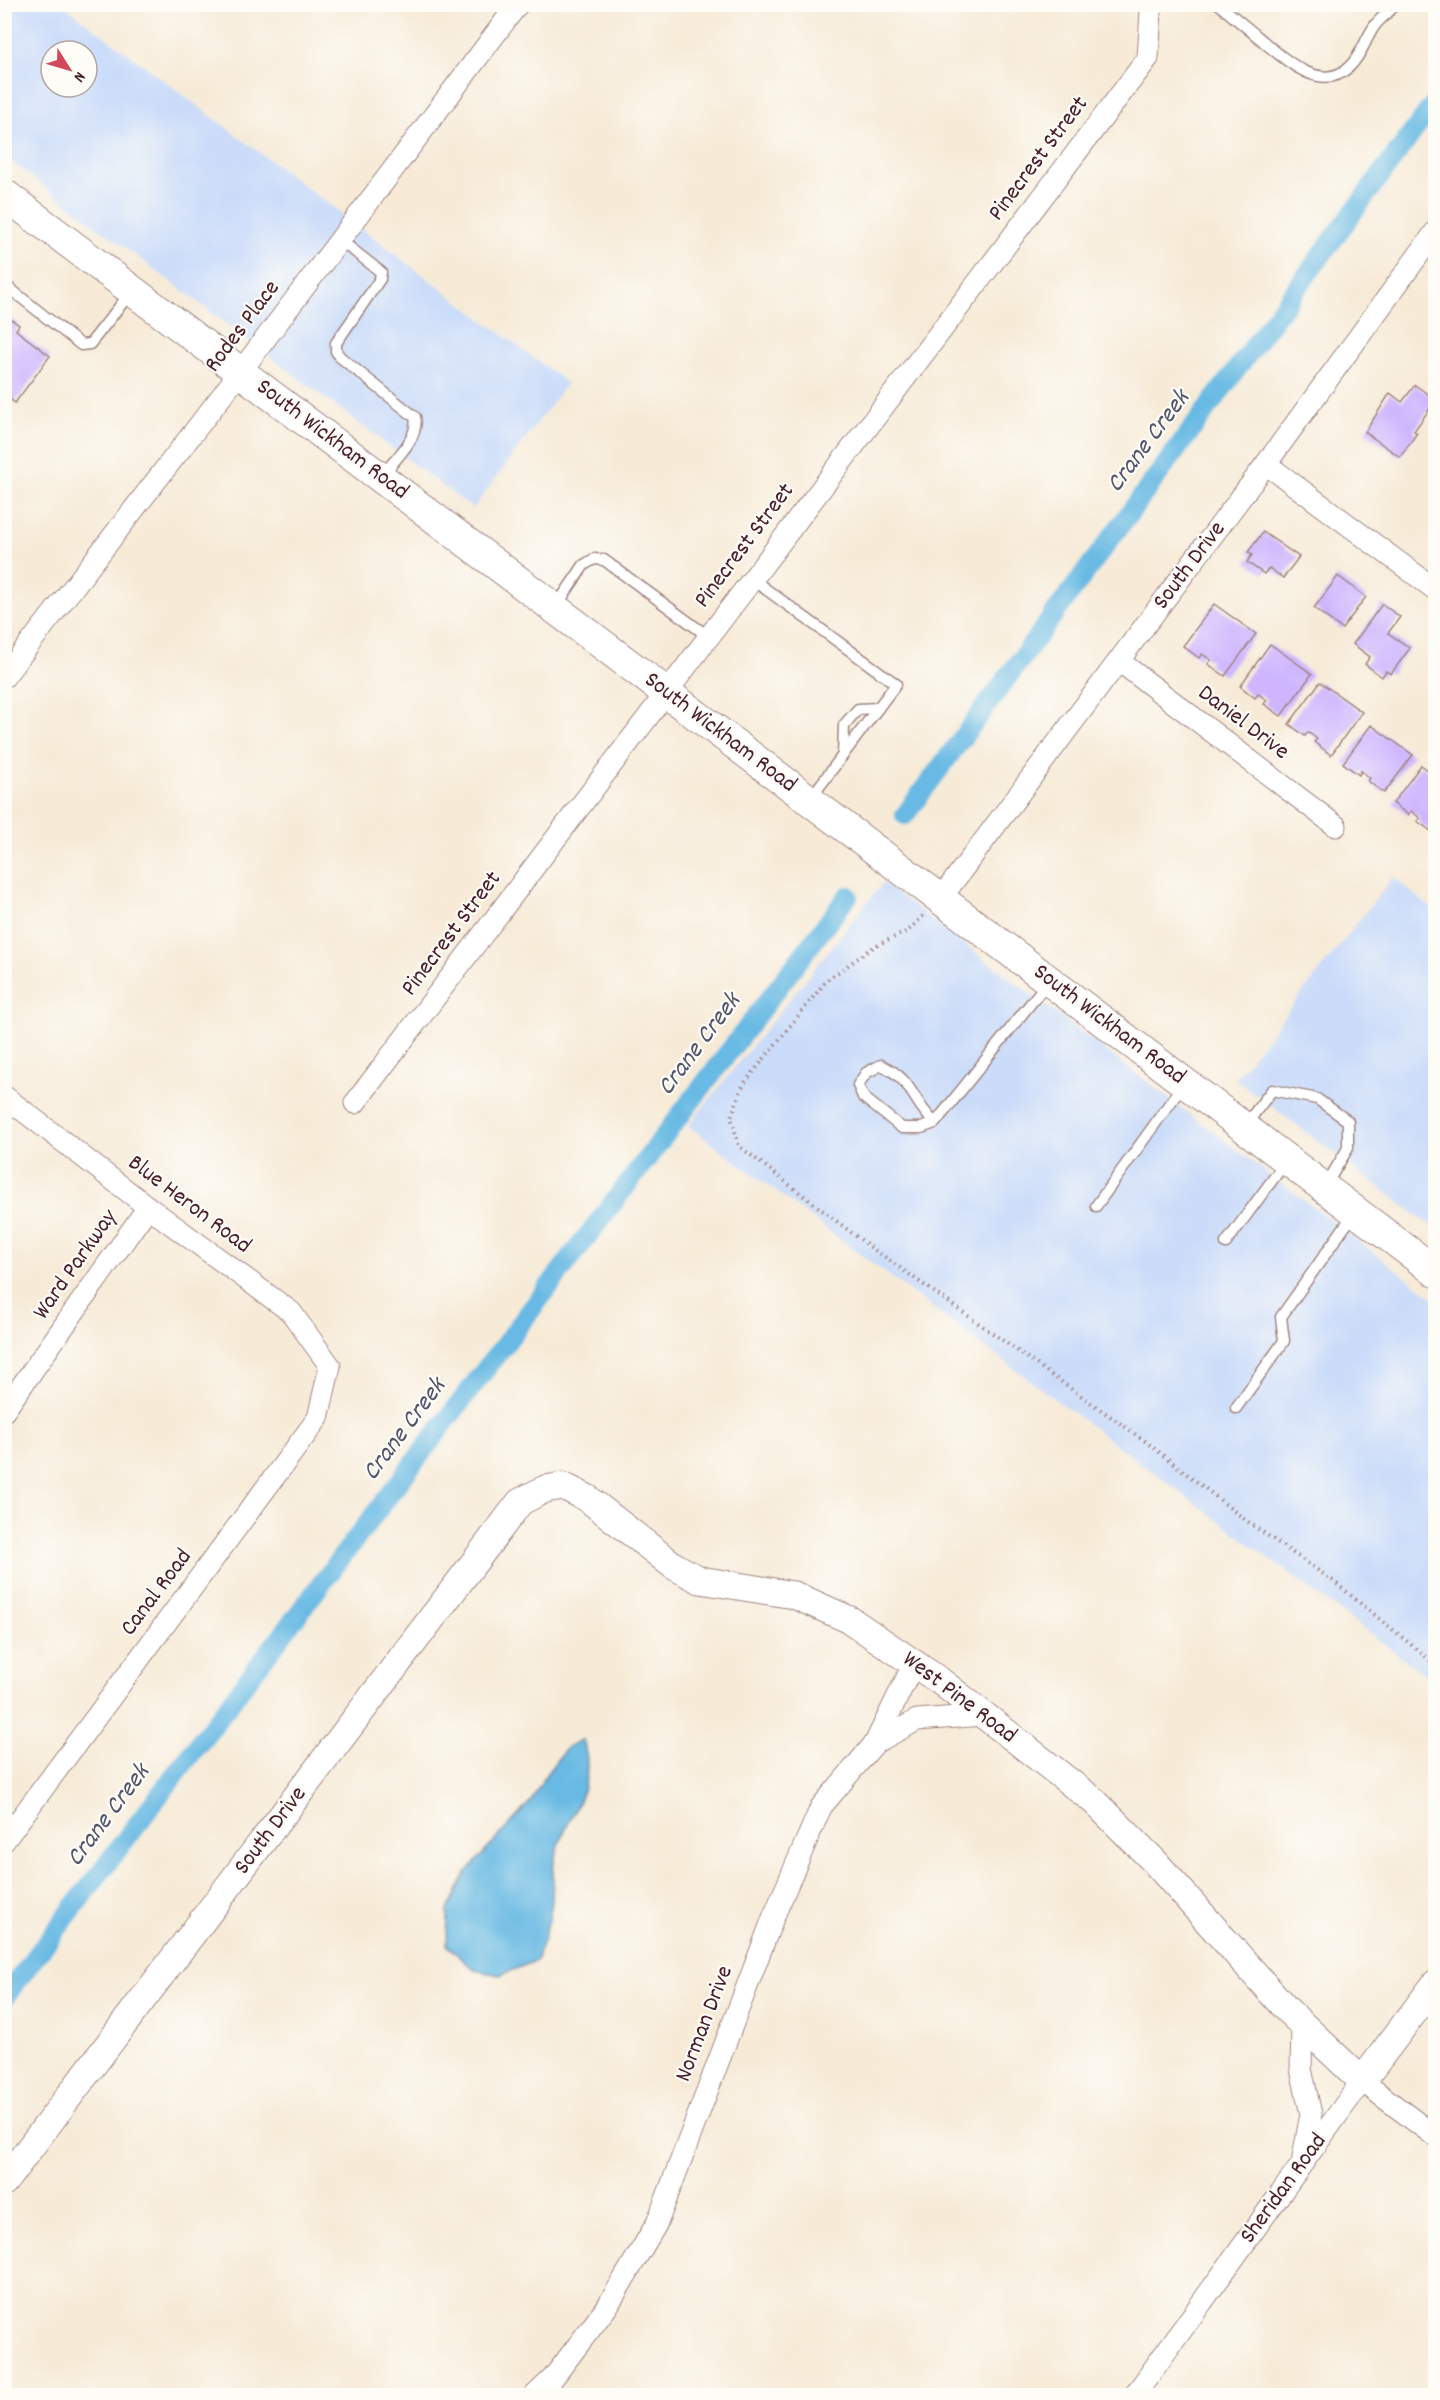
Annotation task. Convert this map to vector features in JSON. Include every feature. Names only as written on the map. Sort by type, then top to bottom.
[{"type":"main road","name":"South Wickham Road","points":[[4,194],[1436,1272]]},
{"type":"street","name":"Rodes Place","points":[[4,677],[241,371],[518,4]]},
{"type":"street","name":"Pinecrest Street","points":[[355,1103],[1148,58],[1156,8]]},
{"type":"street","name":"South Drive","points":[[941,898],[1266,464],[1436,231]]},
{"type":"street","points":[[1266,464],[1436,590]]},
{"type":"street","name":"Daniel Drive","points":[[1119,661],[1336,826]]},
{"type":"street","name":"Blue Heron Road","points":[[4,1096],[148,1207],[291,1312],[330,1366]]},
{"type":"street","name":"Ward Parkway","points":[[4,1411],[148,1207]]},
{"type":"street","name":"Canal Road","points":[[4,1841],[318,1418],[330,1366]]},
{"type":"street","name":"West Pine Road","points":[[545,1489],[563,1486],[586,1498],[674,1566],[700,1580],[794,1596],[850,1620],[914,1663],[1094,1801],[1155,1862],[1302,2025],[1362,2081],[1436,2137]]},
{"type":"street","name":"South Drive","points":[[4,2182],[520,1502],[545,1489]]},
{"type":"street","name":"Norman Drive","points":[[534,2396],[553,2378],[607,2307],[657,2223],[773,1918],[821,1807],[875,1743],[914,1663]]},
{"type":"street","points":[[875,1743],[917,1720],[984,1715]]},
{"type":"street","name":"Sheridan Road","points":[[1134,2396],[1302,2163],[1436,1983]]},
{"type":"street","points":[[1302,2025],[1301,2069],[1311,2114],[1302,2163]]},
{"type":"lane","points":[[1220,4],[1287,61],[1301,70],[1323,76],[1341,74],[1349,67],[1363,51],[1376,24],[1396,4]]},
{"type":"lane","points":[[340,240],[381,272],[380,279],[336,343],[336,351],[340,357],[415,417],[417,425],[414,434],[381,477]]},
{"type":"lane","points":[[4,284],[81,345],[90,344],[133,290]]},
{"type":"lane","points":[[555,608],[584,565],[594,559],[604,560],[709,637]]},
{"type":"lane","points":[[752,579],[896,684],[810,800]]},
{"type":"lane","points":[[843,755],[844,725],[858,709],[878,708]]},
{"type":"lane","points":[[935,1123],[918,1105],[914,1093],[895,1071],[881,1065],[866,1073],[858,1085],[863,1097],[902,1128],[921,1128],[935,1123],[1049,980]]},
{"type":"lane","points":[[1096,1206],[1185,1083]]},
{"type":"lane","points":[[1244,1127],[1272,1090],[1317,1099],[1348,1121],[1348,1148],[1325,1188]]},
{"type":"lane","points":[[1226,1244],[1287,1160]]},
{"type":"lane","points":[[1236,1408],[1284,1341],[1281,1317],[1355,1212]]},
{"type":"path","points":[[941,898],[908,931],[875,946],[827,980],[743,1085],[731,1117],[739,1146],[869,1246],[1145,1441],[1248,1522],[1332,1580],[1436,1665]]},
{"type":"shaded area","points":[[4,5],[63,5],[567,383],[473,509],[5,157]]},
{"type":"shaded area","points":[[1393,877],[1435,911],[1435,1229],[1235,1079]]},
{"type":"shaded area","points":[[883,883],[1435,1299],[1435,1682],[688,1126]]},
{"type":"water","points":[[583,1739],[587,1757],[584,1788],[555,1857],[550,1915],[536,1961],[500,1975],[474,1970],[447,1945],[448,1910],[466,1873],[531,1801],[547,1773],[567,1747]]},
{"type":"building","points":[[4,314],[19,325],[16,330],[50,356],[15,403],[4,395]]},
{"type":"building","points":[[1415,385],[1436,400],[1414,431],[1417,433],[1400,457],[1365,432],[1390,393],[1402,402]]},
{"type":"building","points":[[1263,532],[1299,557],[1283,578],[1269,568],[1264,574],[1247,562],[1252,555],[1248,552]]},
{"type":"building","points":[[1338,576],[1366,597],[1342,629],[1314,608]]},
{"type":"building","points":[[1214,604],[1256,634],[1225,676],[1208,664],[1211,660],[1202,654],[1199,658],[1183,646]]},
{"type":"building","points":[[1382,604],[1400,617],[1388,633],[1410,648],[1391,674],[1386,671],[1382,677],[1365,664],[1370,657],[1353,644]]},
{"type":"building","points":[[1270,644],[1312,674],[1281,716],[1264,704],[1267,700],[1258,694],[1255,698],[1240,686]]},
{"type":"building","points":[[1320,682],[1362,712],[1331,755],[1314,742],[1317,739],[1308,732],[1305,736],[1289,724]]},
{"type":"building","points":[[1371,725],[1413,755],[1384,793],[1368,781],[1370,778],[1361,771],[1359,775],[1343,763]]},
{"type":"building","points":[[1421,765],[1436,776],[1434,833],[1417,821],[1420,818],[1411,811],[1408,815],[1393,803]]},
{"type":"waterway","name":"Crane Creek","points":[[905,815],[1436,101]]},
{"type":"waterway","name":"Crane Creek","points":[[4,1998],[848,896]]}]
